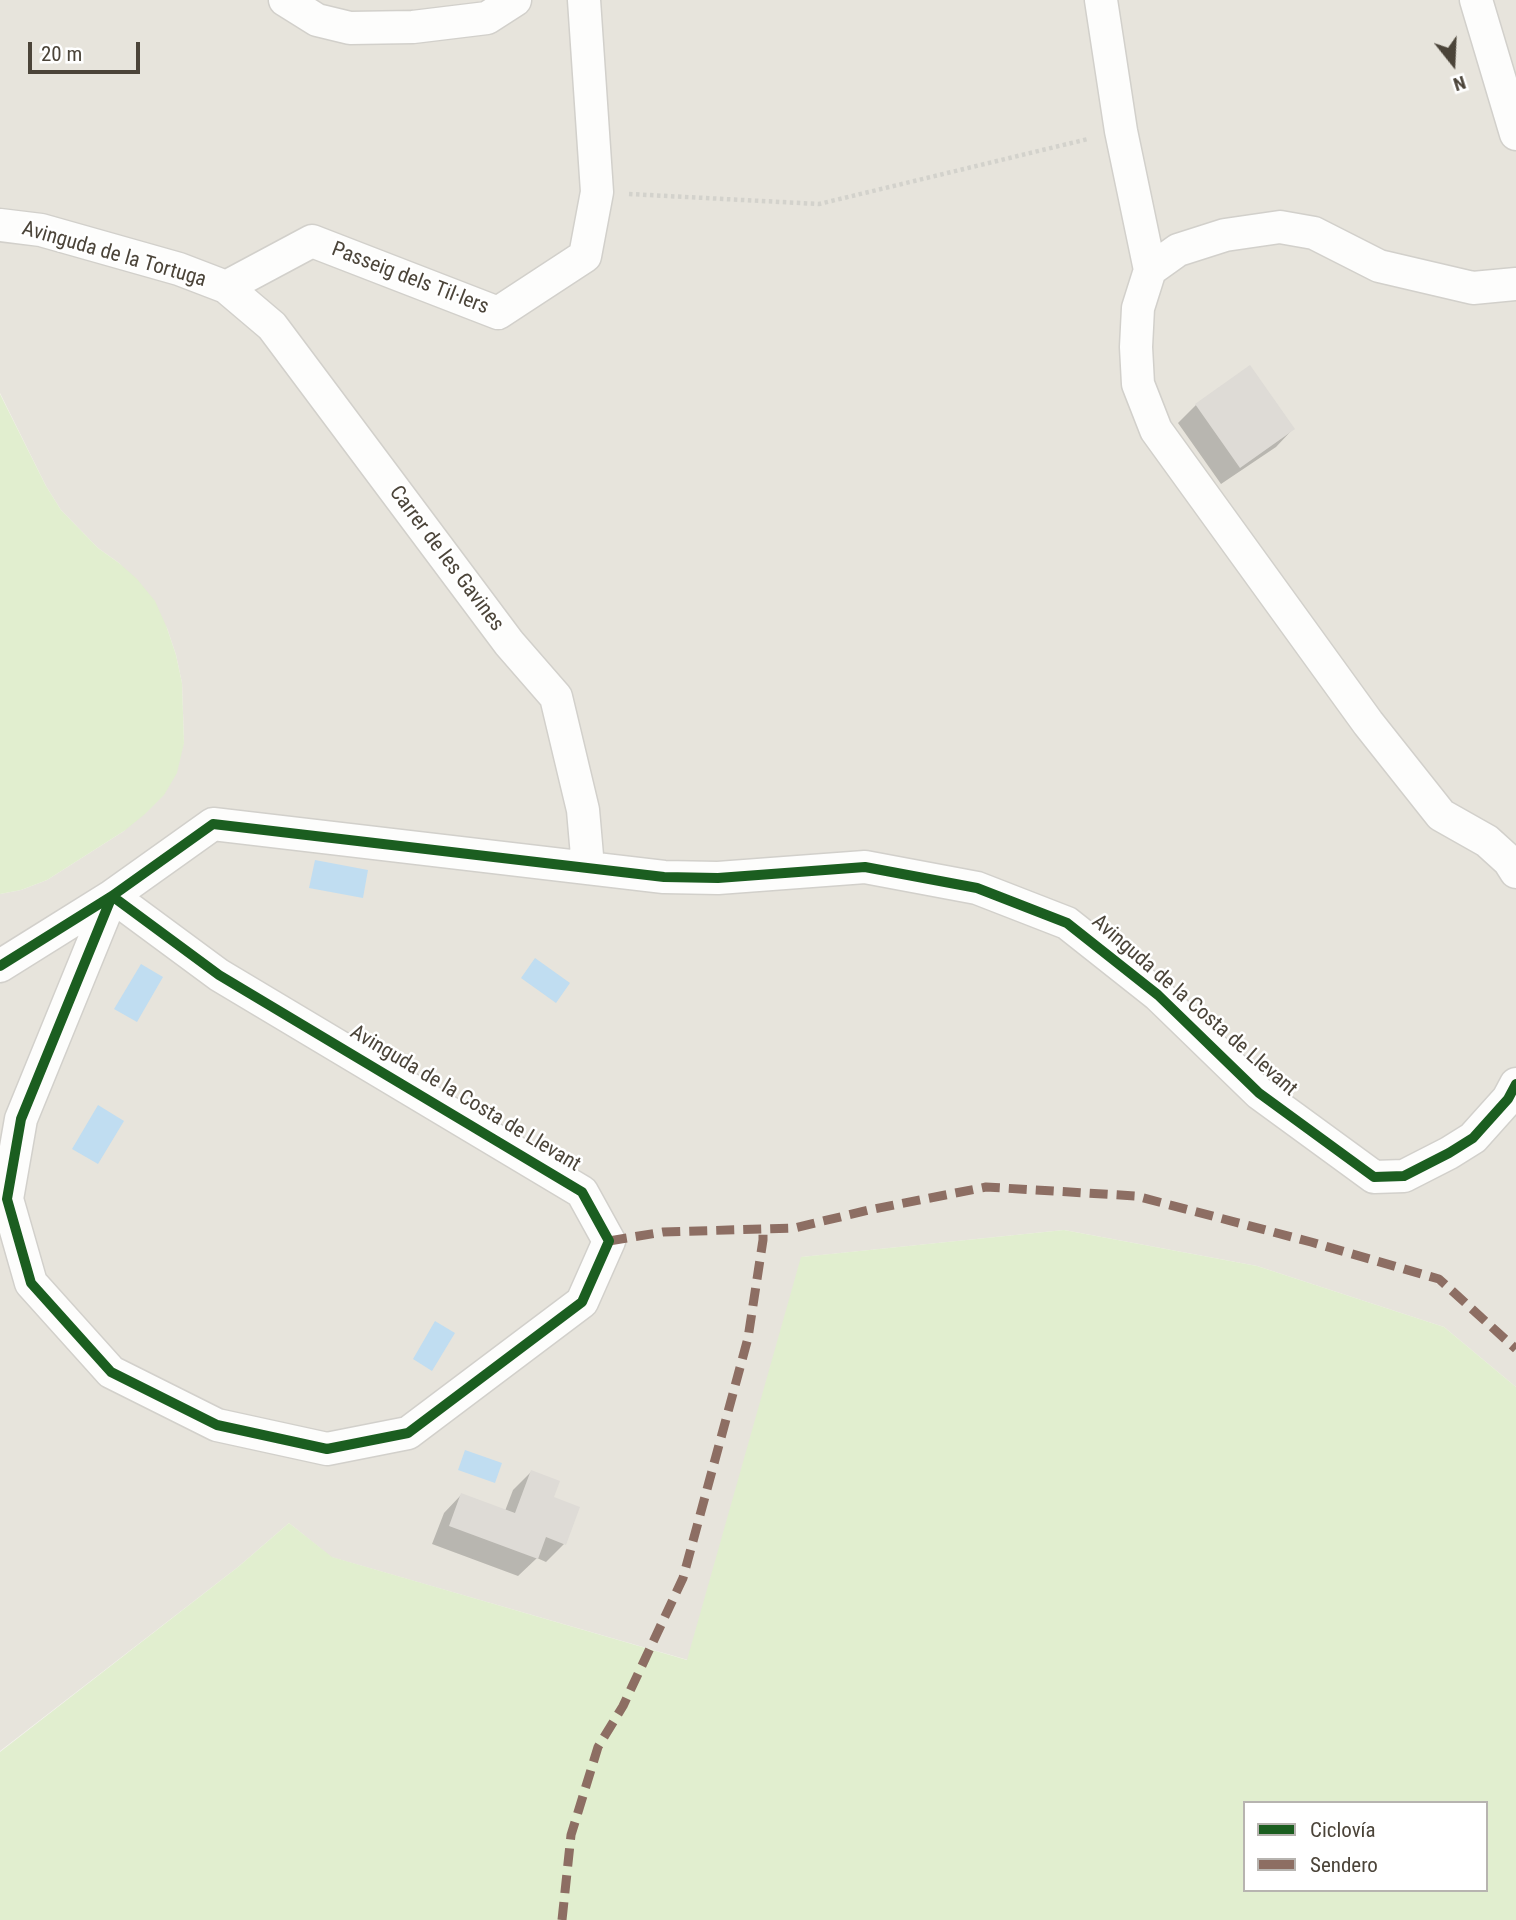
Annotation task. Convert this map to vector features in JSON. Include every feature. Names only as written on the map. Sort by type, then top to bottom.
[{"type":"street","points":[[285,0],[317,20],[350,28],[363,28],[413,27],[487,18],[515,0]]},
{"type":"street","name":"Passeig dels Til·lers","points":[[226,287],[312,242],[498,313],[585,256],[597,192],[584,0]]},
{"type":"street","points":[[1101,0],[1121,131],[1150,270],[1138,308],[1136,348],[1138,384],[1156,430],[1368,723],[1441,815],[1487,841],[1509,861],[1516,872]]},
{"type":"street","points":[[1476,0],[1516,134]]},
{"type":"street","name":"Avinguda de la Tortuga","points":[[0,225],[52,233],[179,269],[226,287]]},
{"type":"street","points":[[1150,270],[1178,250],[1225,235],[1280,227],[1314,233],[1379,266],[1473,288],[1516,284]]},
{"type":"street","name":"Carrer de les Gavines","points":[[226,287],[272,326],[509,643],[556,697],[583,810],[588,867]]},
{"type":"street","name":"Avinguda de la Costa de Llevant","points":[[112,896],[219,975],[582,1192],[608,1241],[582,1302],[408,1433],[327,1449],[217,1425],[111,1372],[31,1283],[7,1199],[21,1119],[112,896],[214,824],[664,877],[718,878],[865,867],[977,888],[1067,923],[1158,995],[1259,1093],[1374,1177],[1404,1176],[1473,1138],[1508,1098],[1516,1084]]},
{"type":"street","points":[[0,966],[112,896]]},
{"type":"path","points":[[597,192],[819,204],[1121,131]]},
{"type":"shaded area","points":[[0,0],[1516,0],[1516,1387],[1444,1327],[1257,1266],[1064,1230],[802,1257],[688,1660],[331,1557],[289,1523],[238,1567],[0,1751],[0,894],[21,890],[47,880],[124,831],[184,743],[182,683],[167,628],[119,563],[98,548],[61,510],[46,486],[0,393]]},
{"type":"green space","points":[[0,394],[46,486],[61,510],[98,548],[137,579],[155,601],[176,655],[182,683],[184,743],[177,773],[164,795],[145,814],[124,831],[47,880],[21,890],[0,894]]},
{"type":"green space","points":[[1064,1230],[1257,1266],[1444,1327],[1516,1387],[1516,1920],[0,1920],[0,1752],[238,1567],[289,1523],[332,1557],[687,1660],[801,1257]]},
{"type":"water","points":[[315,860],[368,870],[363,898],[309,888]]},
{"type":"water","points":[[535,958],[570,983],[556,1003],[521,978]]},
{"type":"water","points":[[141,964],[163,977],[137,1022],[114,1009]]},
{"type":"water","points":[[98,1105],[124,1121],[98,1164],[72,1149]]},
{"type":"water","points":[[435,1321],[455,1333],[432,1371],[413,1359]]},
{"type":"water","points":[[465,1450],[502,1463],[495,1483],[458,1470]]},
{"type":"building","points":[[1250,365],[1295,429],[1240,468],[1195,404]]},
{"type":"building","points":[[531,1470],[560,1481],[554,1497],[580,1507],[566,1545],[546,1537],[538,1559],[449,1526],[461,1493],[515,1513]]},
{"type":"marked path","points":[[609,1241],[663,1232],[794,1228],[986,1187],[1136,1196],[1439,1279],[1516,1349]]},
{"type":"marked path","points":[[562,1920],[571,1835],[598,1747],[623,1706],[683,1578],[748,1338],[763,1229]]},
{"type":"cycle path","points":[[0,966],[112,896],[213,824],[664,877],[718,878],[865,867],[977,888],[1067,923],[1158,995],[1259,1093],[1374,1177],[1404,1176],[1473,1138],[1508,1099],[1516,1084]]},
{"type":"cycle path","points":[[112,896],[219,975],[582,1192],[609,1241],[582,1302],[408,1433],[327,1449],[217,1425],[111,1372],[31,1283],[7,1199],[21,1119],[112,896]]}]
